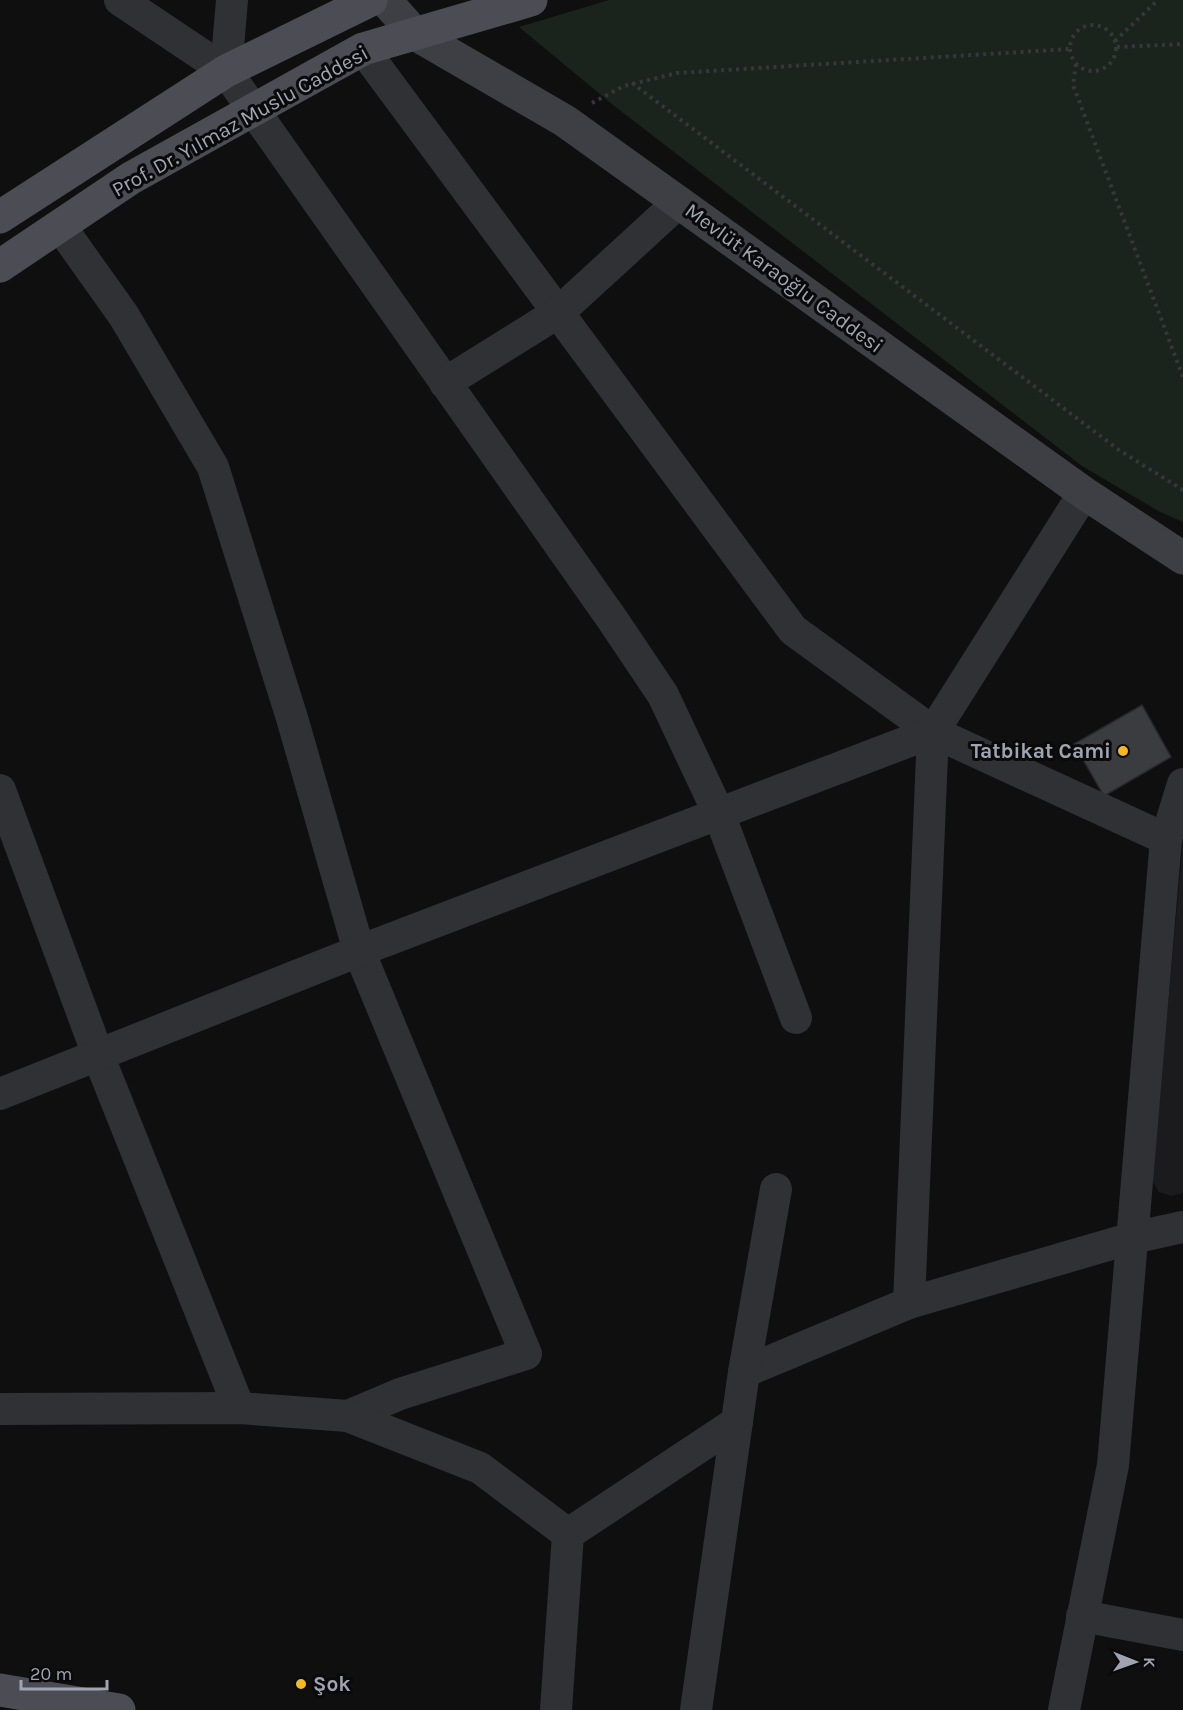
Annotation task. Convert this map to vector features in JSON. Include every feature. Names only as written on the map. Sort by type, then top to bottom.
[{"type":"main road","name":"Prof. Dr. Yılmaz Muslu Caddesi","points":[[0,217],[226,71],[370,0]]},
{"type":"main road","name":"Mevlüt Karaoğlu Caddesi","points":[[385,0],[415,34],[565,121],[1084,493],[1183,558]]},
{"type":"main road","name":"Prof. Dr. Yılmaz Muslu Caddesi","points":[[0,266],[131,178],[363,49],[531,0]]},
{"type":"main road","points":[[2,1694],[119,1710]]},
{"type":"street","points":[[120,0],[226,71],[663,695],[719,814],[796,1018]]},
{"type":"street","points":[[226,71],[232,0]]},
{"type":"street","points":[[363,49],[794,630],[933,732],[1166,840]]},
{"type":"street","points":[[446,383],[559,312],[679,202]]},
{"type":"street","points":[[60,226],[124,316],[213,467],[292,718],[359,951],[525,1354],[400,1394],[348,1416]]},
{"type":"street","points":[[909,1303],[933,732],[1084,493]]},
{"type":"street","points":[[0,1094],[359,951],[933,732]]},
{"type":"street","points":[[1064,1710],[1113,1465],[1166,840],[1183,784]]},
{"type":"street","points":[[0,790],[98,1055],[239,1408]]},
{"type":"street","points":[[696,1710],[744,1372],[776,1190]]},
{"type":"street","points":[[744,1372],[909,1303],[1132,1238],[1183,1227]]},
{"type":"street","points":[[0,1409],[239,1408],[348,1416],[480,1468],[568,1534]]},
{"type":"street","points":[[568,1534],[737,1422]]},
{"type":"street","points":[[556,1710],[568,1534]]},
{"type":"street","points":[[1082,1616],[1183,1635]]},
{"type":"path","points":[[1115,41],[1158,0]]},
{"type":"path","points":[[1095,24],[1106,28],[1114,36],[1117,47],[1114,58],[1107,67],[1097,72],[1085,71],[1070,55],[1070,43],[1075,33],[1084,26],[1095,24]]},
{"type":"path","points":[[1117,47],[1183,44]]},
{"type":"path","points":[[565,121],[596,100],[633,83],[677,73],[1070,49]]},
{"type":"path","points":[[1076,64],[1073,85],[1183,377]]},
{"type":"path","points":[[633,83],[1119,450],[1183,490]]},
{"type":"shaded area","points":[[609,0],[1183,0],[1183,522],[1160,512],[1082,466],[613,105],[519,27]]},
{"type":"shaded area","points":[[1183,840],[1183,1193],[1171,1196],[1159,1192],[1152,1180]]},
{"type":"building","name":"Tatbikat Cami","points":[[1142,705],[1171,757],[1104,796],[1074,744]]},
{"type":"place","name":"Tatbikat Cami","points":[[1123,751]]},
{"type":"place","name":"Şok","points":[[301,1684]]}]
